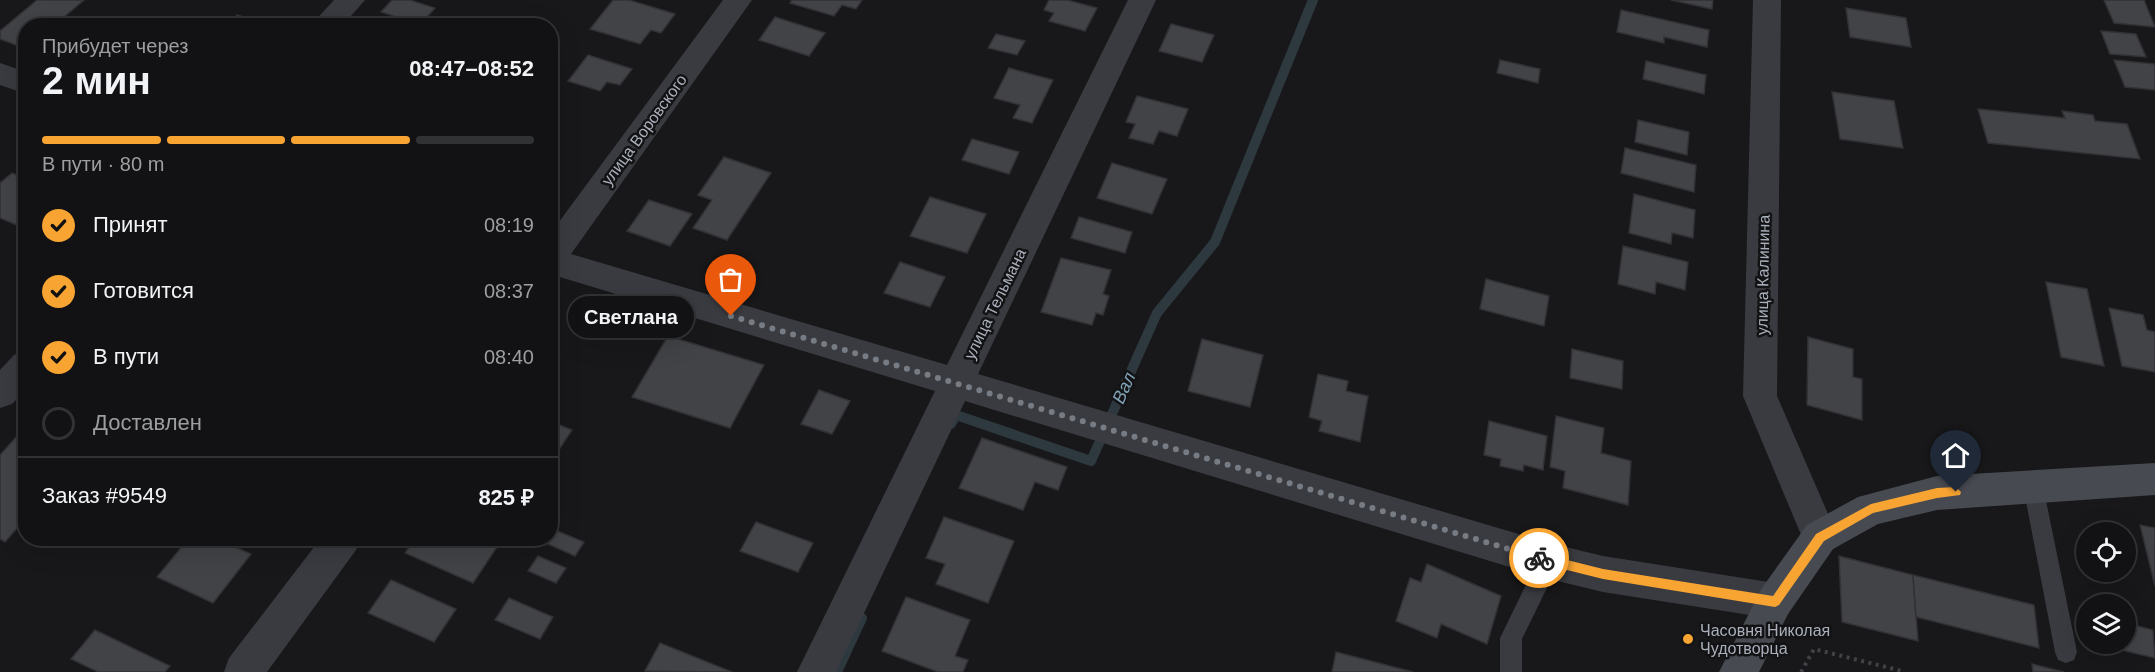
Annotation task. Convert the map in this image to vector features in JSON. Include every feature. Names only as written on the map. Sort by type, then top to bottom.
[{"type":"street","points":[[332,18],[351,0]]},
{"type":"street","name":"улица Воровского","points":[[558,249],[738,0]]},
{"type":"street","name":"улица Тельмана","points":[[816,672],[1142,0]]},
{"type":"street","name":"улица Калинина","points":[[1767,0],[1760,396],[1820,537]]},
{"type":"street","points":[[0,74],[18,80]]},
{"type":"street","points":[[558,262],[1549,561],[1603,574],[1775,601]]},
{"type":"street","points":[[0,393],[18,374]]},
{"type":"street","points":[[1738,672],[1775,601],[1820,537],[1871,509],[1937,493],[2155,479]]},
{"type":"street","points":[[243,672],[337,546]]},
{"type":"lane","points":[[2033,486],[2066,652]]},
{"type":"lane","points":[[1511,672],[1511,638],[1549,561]]},
{"type":"path","points":[[1801,672],[1814,649],[1902,670]]},
{"type":"building","points":[[37,0],[84,0],[63,18],[18,18],[18,46],[0,39],[0,31]]},
{"type":"building","points":[[392,0],[410,0],[435,8],[426,18],[396,18],[381,12]]},
{"type":"building","points":[[613,0],[629,0],[675,14],[661,33],[651,30],[640,44],[590,29]]},
{"type":"building","points":[[792,0],[862,0],[856,9],[842,5],[834,16],[790,3]]},
{"type":"building","points":[[1049,0],[1067,0],[1097,8],[1085,31],[1049,21],[1054,13],[1044,10]]},
{"type":"building","points":[[1671,0],[1713,0],[1712,9]]},
{"type":"building","points":[[2104,0],[2144,0],[2155,27],[2114,23]]},
{"type":"building","points":[[1846,8],[1906,18],[1911,47],[1850,37]]},
{"type":"building","points":[[1621,10],[1709,30],[1707,47],[1664,37],[1664,43],[1617,32]]},
{"type":"building","points":[[775,17],[825,33],[809,56],[759,40]]},
{"type":"building","points":[[1171,24],[1214,35],[1202,62],[1159,51]]},
{"type":"building","points":[[2101,31],[2136,34],[2146,57],[2110,54]]},
{"type":"building","points":[[996,34],[1025,41],[1017,55],[988,48]]},
{"type":"building","points":[[588,55],[632,69],[620,85],[607,82],[600,91],[568,81]]},
{"type":"building","points":[[1500,60],[1540,69],[1538,83],[1497,73]]},
{"type":"building","points":[[2114,60],[2155,64],[2155,90],[2125,87]]},
{"type":"building","points":[[1646,61],[1706,75],[1704,94],[1643,79]]},
{"type":"building","points":[[1009,68],[1053,80],[1032,123],[1013,118],[1020,105],[994,98]]},
{"type":"building","points":[[1832,92],[1894,101],[1903,148],[1840,139]]},
{"type":"building","points":[[1137,96],[1188,109],[1177,136],[1159,131],[1153,144],[1129,138],[1135,124],[1126,122]]},
{"type":"building","points":[[1978,109],[2065,118],[2062,111],[2093,115],[2095,121],[2127,124],[2140,159],[1988,143]]},
{"type":"building","points":[[1638,120],[1689,132],[1687,155],[1635,142]]},
{"type":"building","points":[[972,139],[1019,152],[1009,174],[962,160]]},
{"type":"building","points":[[1625,148],[1696,165],[1694,192],[1621,173]]},
{"type":"building","points":[[724,157],[771,173],[727,240],[693,228],[712,200],[698,195]]},
{"type":"building","points":[[1112,163],[1167,179],[1152,214],[1097,198]]},
{"type":"building","points":[[12,173],[18,176],[18,226],[0,218],[0,183]]},
{"type":"building","points":[[1634,194],[1695,210],[1693,238],[1672,233],[1671,244],[1629,233]]},
{"type":"building","points":[[930,197],[986,214],[967,253],[910,236]]},
{"type":"building","points":[[649,200],[692,214],[670,246],[627,231]]},
{"type":"building","points":[[1079,217],[1132,232],[1125,253],[1071,238]]},
{"type":"building","points":[[1623,246],[1688,262],[1685,290],[1656,282],[1655,294],[1618,284]]},
{"type":"building","points":[[1061,258],[1111,270],[1103,294],[1109,296],[1103,315],[1096,313],[1092,325],[1041,312]]},
{"type":"building","points":[[900,262],[945,277],[930,307],[884,293]]},
{"type":"building","points":[[1486,279],[1549,296],[1544,326],[1480,309]]},
{"type":"building","points":[[2046,282],[2087,289],[2104,366],[2061,357]]},
{"type":"building","points":[[2109,308],[2143,315],[2147,330],[2155,332],[2155,372],[2122,366]]},
{"type":"building","points":[[668,336],[764,365],[730,428],[632,397]]},
{"type":"building","points":[[1808,337],[1853,349],[1853,377],[1862,379],[1862,420],[1807,405]]},
{"type":"building","points":[[1202,339],[1263,355],[1250,407],[1188,391]]},
{"type":"building","points":[[1572,349],[1623,361],[1622,389],[1570,378]]},
{"type":"building","points":[[1318,374],[1348,381],[1346,391],[1368,396],[1360,442],[1319,431],[1322,421],[1309,417]]},
{"type":"building","points":[[819,390],[850,401],[832,434],[801,424]]},
{"type":"building","points":[[1556,416],[1604,428],[1601,453],[1631,461],[1628,505],[1563,488],[1565,471],[1550,467]]},
{"type":"building","points":[[1489,421],[1547,436],[1543,470],[1524,465],[1523,471],[1500,466],[1501,459],[1484,455]]},
{"type":"building","points":[[558,424],[572,430],[558,451]]},
{"type":"building","points":[[18,435],[18,527],[5,542],[0,539],[0,455]]},
{"type":"building","points":[[982,438],[1067,467],[1058,490],[1035,482],[1023,510],[959,488]]},
{"type":"building","points":[[944,517],[1014,541],[988,603],[936,584],[945,564],[926,558]]},
{"type":"building","points":[[756,522],[813,543],[798,572],[740,551]]},
{"type":"building","points":[[2140,525],[2155,528],[2155,586]]},
{"type":"building","points":[[558,531],[584,542],[575,556],[552,546],[558,546]]},
{"type":"building","points":[[182,546],[233,546],[251,554],[213,603],[157,577]]},
{"type":"building","points":[[410,546],[498,546],[473,583],[405,553]]},
{"type":"building","points":[[538,556],[566,568],[556,583],[528,571]]},
{"type":"building","points":[[1839,556],[1913,575],[1918,641],[1842,622]]},
{"type":"building","points":[[1427,564],[1501,596],[1487,644],[1441,624],[1437,638],[1396,621],[1410,578],[1421,582]]},
{"type":"building","points":[[1913,575],[2034,605],[2039,648],[1916,617]]},
{"type":"building","points":[[391,580],[456,609],[434,642],[368,613]]},
{"type":"building","points":[[906,597],[970,620],[955,656],[968,660],[963,672],[938,672],[882,651]]},
{"type":"building","points":[[509,598],[553,617],[540,639],[495,620]]},
{"type":"building","points":[[2136,626],[2153,630],[2155,658],[2136,653]]},
{"type":"building","points":[[95,630],[170,666],[165,672],[98,672],[71,659]]},
{"type":"building","points":[[660,643],[732,672],[645,671]]},
{"type":"building","points":[[1336,652],[1413,672],[1332,672]]},
{"type":"building","points":[[2032,664],[2064,672],[2033,672]]},
{"type":"waterway","name":"Вал","points":[[951,424],[956,415],[1091,461],[1157,313],[1215,242],[1313,0]]},
{"type":"waterway","name":"Вал","points":[[837,672],[862,618]]},
{"type":"way so far","points":[[731,316],[1539,558]]},
{"type":"place","name":"Светлана","points":[[731,316]]},
{"type":"place","name":"Часовня Николая Чудотворца","points":[[1688,639]]},
{"type":"route","points":[[1539,558],[1603,574],[1775,601],[1820,537],[1871,509],[1937,493],[1956,492]]}]
